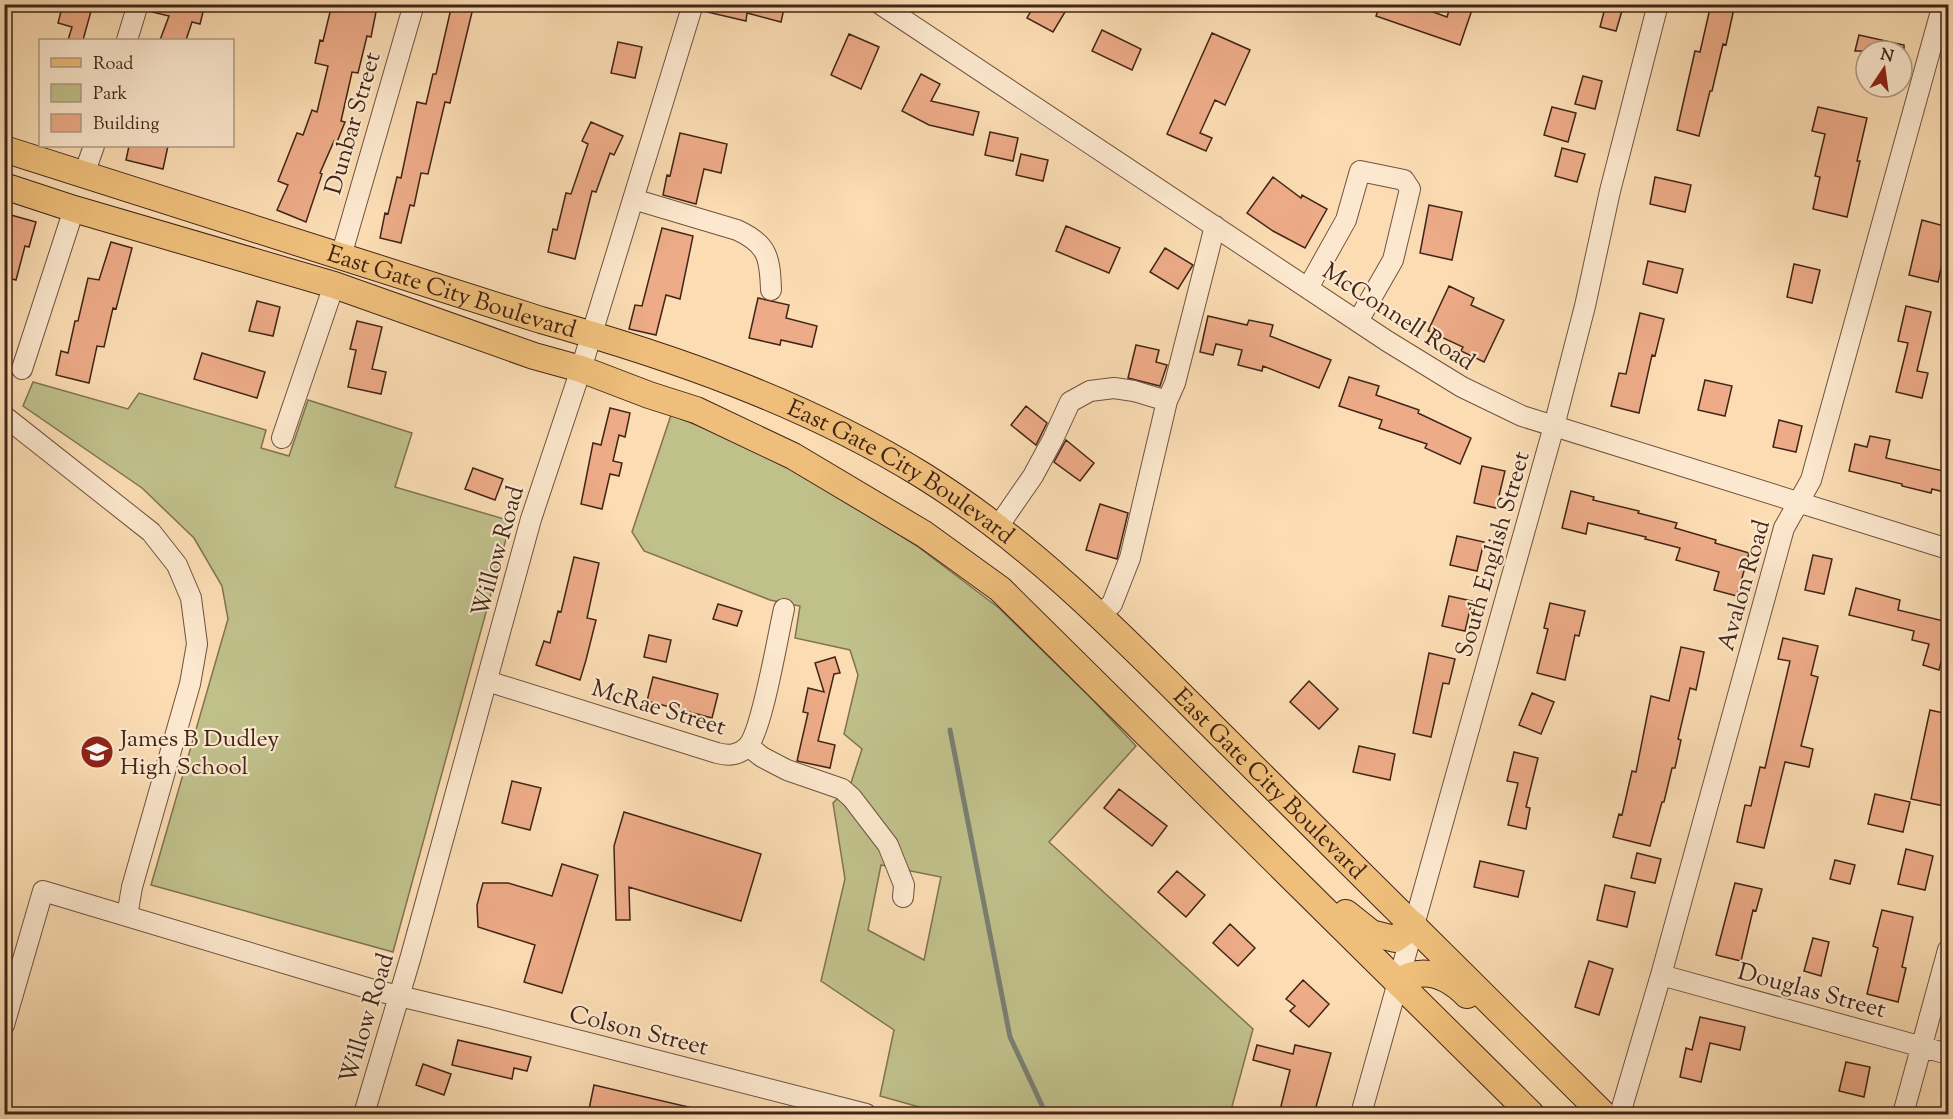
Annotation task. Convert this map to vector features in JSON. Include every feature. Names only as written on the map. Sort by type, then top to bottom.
[{"type":"main road","name":"East Gate City Boulevard","points":[[4,149],[530,317],[591,334],[723,379],[795,408],[923,476],[1018,543],[1099,615],[1603,1114]]},
{"type":"main road","name":"East Gate City Boulevard","points":[[4,186],[334,285],[534,356],[581,369],[696,410],[793,456],[924,534],[1000,589],[1531,1114]]},
{"type":"main road","points":[[1263,849],[1371,933],[1395,939],[1414,925]]},
{"type":"main road","points":[[1398,982],[1406,977],[1434,974],[1457,985],[1507,1034],[1546,1058]]},
{"type":"street","points":[[127,39],[138,4]]},
{"type":"street","name":"Dunbar Street","points":[[341,256],[414,4]]},
{"type":"street","name":"Willow Road","points":[[364,1114],[400,996],[531,519],[581,369],[693,4]]},
{"type":"street","name":"McConnell Road","points":[[880,4],[1358,321],[1462,387],[1522,416],[1948,549]]},
{"type":"street","name":"South English Street","points":[[1361,1114],[1554,426],[1585,306],[1610,191],[1658,4]]},
{"type":"street","name":"Avalon Road","points":[[1620,1114],[1661,975],[1784,528],[1810,480],[1942,4]]},
{"type":"street","points":[[84,174],[94,147]]},
{"type":"street","points":[[1308,288],[1346,220],[1360,171],[1404,180],[1410,189],[1393,260],[1358,321]]},
{"type":"street","points":[[633,199],[751,236],[766,253],[771,291]]},
{"type":"street","points":[[22,369],[75,209]]},
{"type":"street","points":[[1099,615],[1112,604],[1130,558],[1167,401],[1175,383],[1215,226]]},
{"type":"street","points":[[282,438],[334,285]]},
{"type":"street","points":[[997,528],[1033,476],[1071,402],[1090,391],[1114,388],[1134,391],[1167,401]]},
{"type":"street","points":[[4,416],[151,532],[177,565],[191,598],[197,644],[190,684],[132,887],[127,916]]},
{"type":"street","name":"McRae Street","points":[[487,681],[726,756],[738,754],[748,746],[758,725],[784,609]]},
{"type":"street","points":[[748,746],[762,757],[787,770],[842,789],[852,798],[888,845],[902,878],[903,897]]},
{"type":"street","name":"Colson Street","points":[[4,1025],[43,891],[400,996],[866,1114]]},
{"type":"street","points":[[1903,1114],[1948,950]]},
{"type":"street","name":"Douglas Street","points":[[1661,975],[1948,1054]]},
{"type":"green space","points":[[33,382],[128,409],[139,393],[266,430],[261,448],[289,456],[308,400],[412,433],[395,487],[511,521],[393,952],[151,885],[228,619],[222,586],[194,538],[142,488],[23,406]]},
{"type":"green space","points":[[671,415],[740,442],[813,481],[917,546],[999,608],[1090,697],[1136,746],[1049,842],[1253,1029],[1230,1114],[944,1114],[880,1096],[894,1030],[821,981],[845,879],[833,803],[850,786],[862,749],[844,734],[858,675],[850,650],[795,638],[800,606],[770,600],[644,551],[632,532]],"holes":[[[881,865],[941,877],[924,960],[868,930]]]},
{"type":"building","points":[[63,4],[93,4],[83,39],[68,39],[72,27],[58,23]]},
{"type":"building","points":[[150,4],[205,4],[200,24],[192,22],[186,39],[160,39],[169,16],[148,11]]},
{"type":"building","points":[[332,4],[343,4],[376,12],[371,37],[367,36],[358,73],[352,72],[341,121],[345,122],[320,173],[322,174],[306,222],[277,210],[288,185],[278,181],[297,133],[303,135],[312,110],[317,112],[328,66],[315,63]]},
{"type":"building","points":[[452,4],[474,4],[450,103],[445,102],[428,174],[421,173],[414,206],[410,205],[401,243],[380,238],[385,213],[388,214],[397,177],[401,178],[417,102],[426,104],[433,74],[436,74]]},
{"type":"building","points":[[705,4],[785,4],[781,22],[747,13],[746,21],[703,11]]},
{"type":"building","points":[[1035,4],[1052,4],[1065,12],[1053,32],[1027,18]]},
{"type":"building","points":[[1380,4],[1411,4],[1447,17],[1451,4],[1474,4],[1460,45],[1376,16]]},
{"type":"building","points":[[1606,4],[1624,4],[1616,31],[1600,27]]},
{"type":"building","points":[[1711,4],[1735,4],[1726,45],[1723,44],[1699,136],[1677,130],[1695,51],[1700,52]]},
{"type":"building","points":[[1102,30],[1141,49],[1132,70],[1092,51]]},
{"type":"building","points":[[1212,33],[1250,50],[1225,105],[1215,100],[1200,133],[1212,138],[1206,151],[1167,134]]},
{"type":"building","points":[[849,34],[879,47],[861,89],[831,75]]},
{"type":"building","points":[[1859,35],[1877,39],[1858,39]]},
{"type":"building","points":[[618,42],[642,47],[635,78],[611,73]]},
{"type":"building","points":[[921,74],[940,84],[931,101],[979,112],[973,135],[929,125],[902,111]]},
{"type":"building","points":[[1583,76],[1602,81],[1595,109],[1575,104]]},
{"type":"building","points":[[1552,107],[1576,113],[1568,142],[1544,135]]},
{"type":"building","points":[[1818,107],[1867,118],[1847,217],[1813,209],[1820,177],[1815,176],[1825,134],[1812,131]]},
{"type":"building","points":[[591,122],[623,136],[614,155],[610,153],[596,192],[592,191],[575,259],[548,252],[553,229],[557,230],[566,193],[571,194],[588,144],[582,141]]},
{"type":"building","points":[[990,132],[1018,138],[1013,161],[985,155]]},
{"type":"building","points":[[680,133],[727,144],[721,173],[704,169],[696,204],[663,195]]},
{"type":"building","points":[[129,147],[168,147],[163,169],[126,160]]},
{"type":"building","points":[[1562,148],[1585,154],[1577,182],[1555,176]]},
{"type":"building","points":[[1021,154],[1048,160],[1043,181],[1016,175]]},
{"type":"building","points":[[1273,177],[1301,198],[1302,195],[1327,209],[1305,248],[1273,231],[1247,213]]},
{"type":"building","points":[[1655,177],[1691,185],[1685,212],[1650,204]]},
{"type":"building","points":[[1429,205],[1462,212],[1452,260],[1420,253]]},
{"type":"building","points":[[11,215],[36,222],[29,247],[25,246],[16,280],[4,277],[4,239]]},
{"type":"building","points":[[1922,220],[1948,227],[1948,250],[1945,250],[1938,282],[1909,275]]},
{"type":"building","points":[[1066,226],[1120,248],[1109,273],[1056,251]]},
{"type":"building","points":[[662,228],[693,236],[680,299],[666,295],[656,335],[629,329],[635,305],[642,306]]},
{"type":"building","points":[[111,242],[132,248],[116,309],[113,308],[104,347],[97,346],[89,383],[56,375],[61,351],[68,353],[88,278],[99,280]]},
{"type":"building","points":[[1165,248],[1193,265],[1178,289],[1150,272]]},
{"type":"building","points":[[1648,261],[1683,269],[1677,293],[1643,284]]},
{"type":"building","points":[[1794,264],[1820,270],[1812,303],[1787,297]]},
{"type":"building","points":[[1449,286],[1474,298],[1471,305],[1504,320],[1484,362],[1461,351],[1463,347],[1428,331]]},
{"type":"building","points":[[758,298],[789,305],[786,318],[817,326],[812,347],[781,340],[780,345],[749,338]]},
{"type":"building","points":[[257,301],[280,307],[273,336],[249,331]]},
{"type":"building","points":[[1906,306],[1931,312],[1917,371],[1928,373],[1922,398],[1896,392],[1908,343],[1898,341]]},
{"type":"building","points":[[1640,313],[1664,319],[1655,356],[1652,355],[1639,413],[1611,406],[1619,373],[1626,374]]},
{"type":"building","points":[[1208,316],[1247,325],[1249,320],[1273,325],[1270,336],[1331,360],[1319,388],[1263,366],[1262,371],[1238,365],[1242,350],[1216,344],[1213,355],[1200,352]]},
{"type":"building","points":[[357,321],[382,327],[372,369],[386,372],[381,394],[348,387],[356,350],[350,349]]},
{"type":"building","points":[[1136,345],[1159,350],[1156,362],[1167,365],[1160,386],[1128,378]]},
{"type":"building","points":[[202,353],[265,372],[257,398],[194,379]]},
{"type":"building","points":[[1349,377],[1379,386],[1376,395],[1419,410],[1418,413],[1471,438],[1460,464],[1425,448],[1427,444],[1379,428],[1382,420],[1339,406]]},
{"type":"building","points":[[1705,380],[1732,386],[1725,416],[1698,410]]},
{"type":"building","points":[[1026,406],[1047,423],[1036,445],[1011,425]]},
{"type":"building","points":[[610,408],[630,413],[625,437],[619,435],[613,461],[622,463],[619,476],[610,474],[602,509],[581,504],[593,443],[601,445]]},
{"type":"building","points":[[1779,420],[1802,426],[1796,452],[1773,447]]},
{"type":"building","points":[[1870,436],[1890,440],[1886,458],[1948,472],[1948,493],[1932,489],[1931,493],[1849,471],[1855,444],[1867,447]]},
{"type":"building","points":[[1066,440],[1094,463],[1080,481],[1054,462]]},
{"type":"building","points":[[1482,466],[1505,471],[1496,508],[1474,503]]},
{"type":"building","points":[[473,468],[503,479],[495,500],[465,489]]},
{"type":"building","points":[[1571,491],[1594,497],[1593,500],[1677,523],[1675,528],[1749,553],[1737,596],[1714,590],[1719,572],[1676,560],[1680,548],[1588,523],[1586,534],[1562,528]]},
{"type":"building","points":[[1100,504],[1128,513],[1117,559],[1086,550]]},
{"type":"building","points":[[1457,536],[1484,542],[1477,571],[1450,565]]},
{"type":"building","points":[[1813,555],[1832,559],[1824,594],[1805,590]]},
{"type":"building","points":[[574,557],[599,563],[587,618],[596,620],[580,680],[536,665],[544,641],[550,643],[558,611],[561,612]]},
{"type":"building","points":[[1856,588],[1900,600],[1898,610],[1948,622],[1948,648],[1945,647],[1939,670],[1923,665],[1929,644],[1912,640],[1914,631],[1849,615]]},
{"type":"building","points":[[1449,596],[1472,601],[1465,631],[1442,626]]},
{"type":"building","points":[[1550,603],[1585,611],[1579,636],[1575,635],[1565,680],[1537,673],[1548,629],[1544,628]]},
{"type":"building","points":[[718,604],[742,611],[737,626],[713,619]]},
{"type":"building","points":[[649,635],[671,640],[666,662],[644,657]]},
{"type":"building","points":[[1783,638],[1818,646],[1811,675],[1818,677],[1801,746],[1813,749],[1809,767],[1785,762],[1764,848],[1737,842],[1745,805],[1751,806],[1760,767],[1765,768],[1790,661],[1778,659]]},
{"type":"building","points":[[1681,647],[1704,652],[1696,690],[1690,688],[1678,739],[1681,740],[1675,768],[1672,768],[1650,846],[1613,837],[1619,814],[1622,815],[1632,771],[1636,772],[1651,696],[1669,701]]},
{"type":"building","points":[[1429,653],[1455,659],[1449,684],[1443,683],[1431,737],[1413,733]]},
{"type":"building","points":[[835,657],[840,673],[834,674],[818,741],[835,745],[830,768],[797,761],[808,713],[803,712],[808,688],[824,692],[815,663]]},
{"type":"building","points":[[653,677],[718,694],[712,718],[647,701]]},
{"type":"building","points":[[1309,681],[1338,709],[1319,729],[1290,702]]},
{"type":"building","points":[[1532,693],[1554,702],[1541,734],[1519,725]]},
{"type":"building","points":[[1930,710],[1948,714],[1948,749],[1943,773],[1948,774],[1948,788],[1944,806],[1911,799]]},
{"type":"building","points":[[1359,746],[1395,754],[1390,780],[1353,772]]},
{"type":"building","points":[[1514,752],[1538,758],[1526,807],[1530,808],[1526,829],[1508,825],[1518,783],[1507,781]]},
{"type":"building","points":[[512,781],[541,788],[530,830],[502,823]]},
{"type":"building","points":[[1119,789],[1167,826],[1152,846],[1104,808]]},
{"type":"building","points":[[1875,794],[1910,802],[1903,832],[1868,824]]},
{"type":"building","points":[[624,812],[761,854],[741,921],[629,887],[630,920],[616,920],[614,846]]},
{"type":"building","points":[[1906,849],[1933,856],[1925,890],[1898,884]]},
{"type":"building","points":[[1637,853],[1661,859],[1655,883],[1631,878]]},
{"type":"building","points":[[1835,860],[1855,865],[1850,884],[1830,879]]},
{"type":"building","points":[[1480,861],[1524,871],[1518,897],[1474,887]]},
{"type":"building","points":[[562,864],[598,875],[562,993],[524,982],[535,945],[478,927],[477,905],[483,883],[508,883],[552,896]]},
{"type":"building","points":[[1177,871],[1205,895],[1186,917],[1158,892]]},
{"type":"building","points":[[1735,883],[1762,889],[1756,911],[1753,910],[1741,961],[1716,955]]},
{"type":"building","points":[[1605,885],[1635,892],[1627,927],[1597,920]]},
{"type":"building","points":[[1882,910],[1913,917],[1902,967],[1906,968],[1898,1002],[1867,994],[1878,948],[1873,946]]},
{"type":"building","points":[[1230,924],[1255,948],[1238,966],[1213,943]]},
{"type":"building","points":[[1813,938],[1829,942],[1821,976],[1804,971]]},
{"type":"building","points":[[1589,961],[1613,969],[1599,1015],[1575,1007]]},
{"type":"building","points":[[1303,980],[1329,1004],[1309,1027],[1290,1011],[1295,1006],[1286,999]]},
{"type":"building","points":[[1700,1017],[1745,1027],[1740,1050],[1710,1043],[1701,1082],[1680,1077],[1686,1048],[1692,1050]]},
{"type":"building","points":[[458,1040],[531,1057],[527,1071],[514,1068],[512,1079],[452,1065]]},
{"type":"building","points":[[1257,1045],[1293,1054],[1295,1045],[1331,1053],[1314,1114],[1279,1114],[1290,1070],[1253,1060]]},
{"type":"building","points":[[1846,1062],[1870,1067],[1864,1097],[1839,1091]]},
{"type":"building","points":[[423,1064],[451,1074],[444,1095],[416,1085]]},
{"type":"building","points":[[594,1085],[697,1109],[696,1114],[588,1114]]},
{"type":"waterway","points":[[950,730],[1010,1037],[1046,1114]]},
{"type":"place","name":"James B Dudley High School","points":[[97,752]]}]
